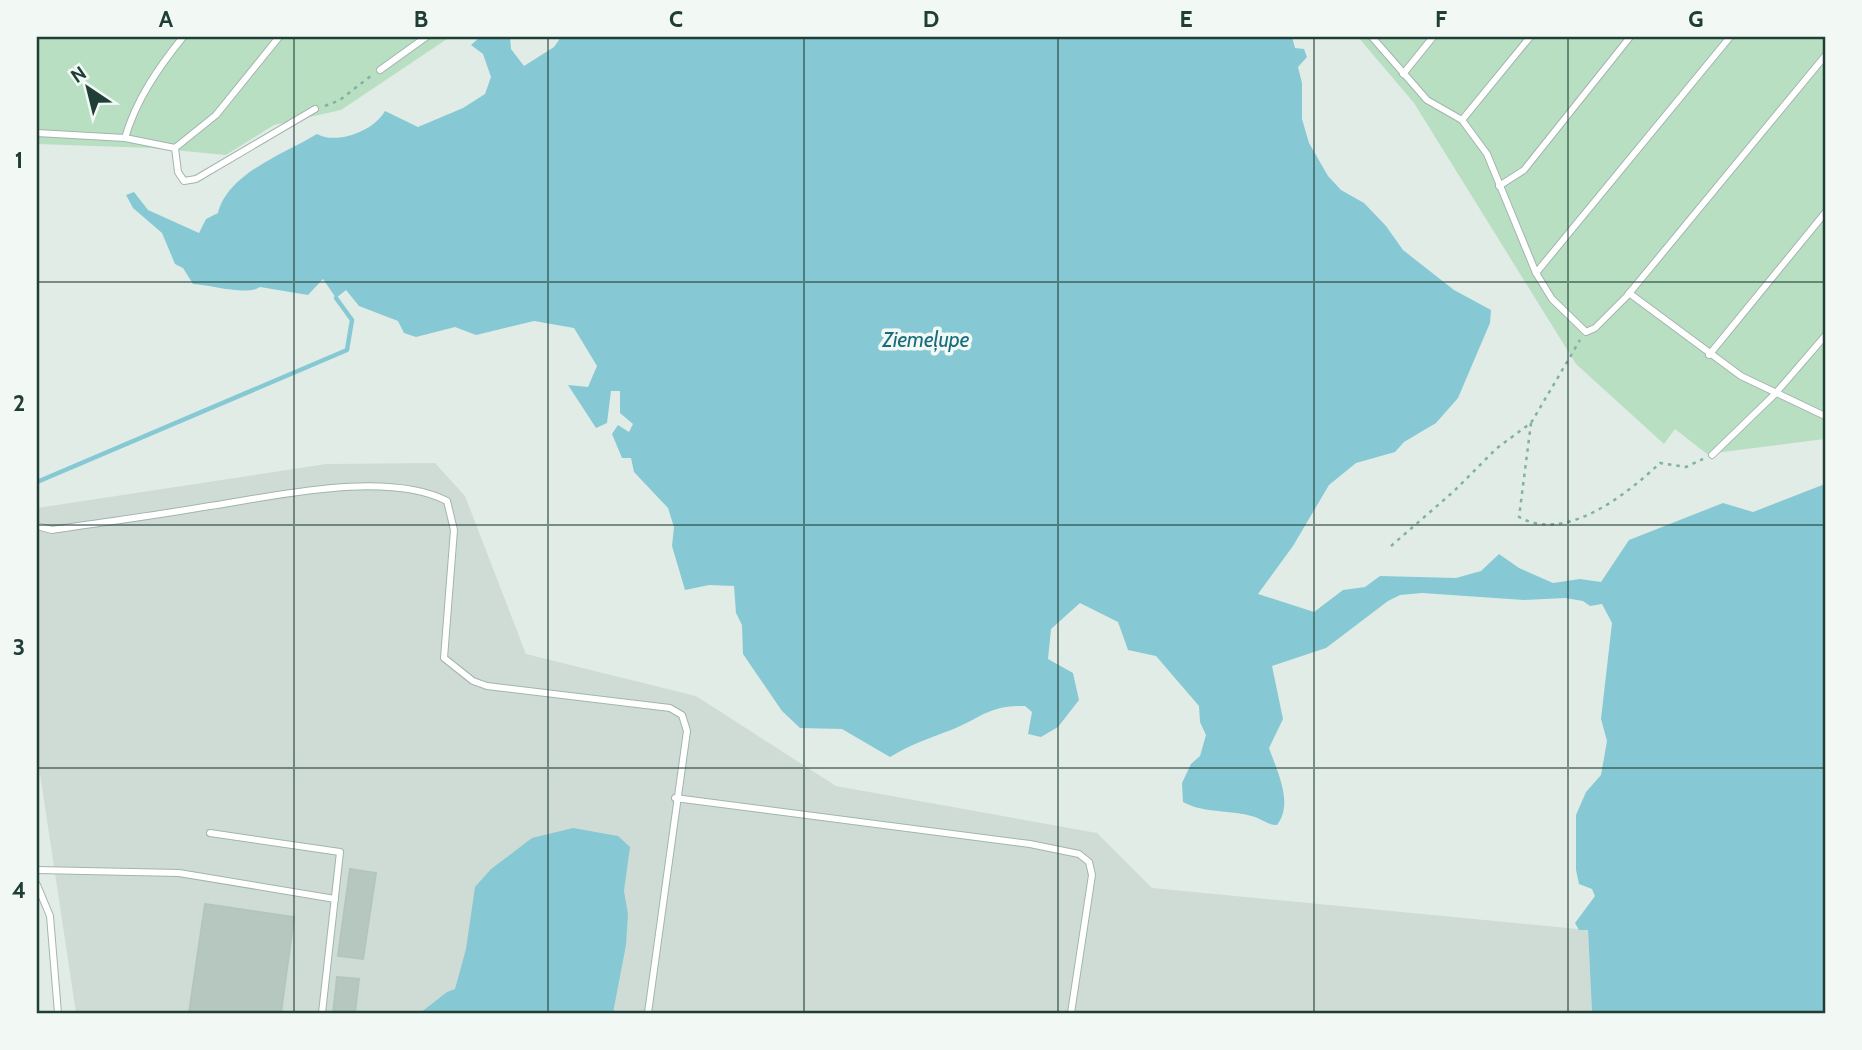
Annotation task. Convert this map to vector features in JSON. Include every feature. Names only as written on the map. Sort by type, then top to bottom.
[{"type":"lane","points":[[125,138],[131,115],[159,68],[183,37]]},
{"type":"lane","points":[[175,148],[216,115],[279,37]]},
{"type":"lane","points":[[380,70],[426,37]]},
{"type":"lane","points":[[1372,37],[1427,100],[1462,120],[1487,154],[1536,273],[1552,299],[1586,331],[1595,328],[1629,293],[1825,56]]},
{"type":"lane","points":[[1403,75],[1433,37]]},
{"type":"lane","points":[[1462,120],[1530,37]]},
{"type":"lane","points":[[1499,186],[1524,170],[1630,37]]},
{"type":"lane","points":[[1536,273],[1730,37]]},
{"type":"lane","points":[[175,148],[178,172],[184,181],[196,178],[302,114],[315,109]]},
{"type":"lane","points":[[37,134],[125,138],[175,148]]},
{"type":"lane","points":[[1709,355],[1825,213]]},
{"type":"lane","points":[[1629,293],[1709,355],[1775,394],[1825,416]]},
{"type":"lane","points":[[1712,455],[1775,394],[1825,336]]},
{"type":"lane","points":[[37,526],[52,530],[293,492],[383,487],[429,492],[446,501],[454,530],[444,658],[473,681],[487,686],[670,708],[682,715],[687,731],[675,798],[648,1013]]},
{"type":"lane","points":[[675,798],[1030,844],[1079,854],[1089,862],[1092,875],[1070,1013]]},
{"type":"lane","points":[[210,833],[340,852],[321,1013]]},
{"type":"lane","points":[[37,870],[179,873],[335,899]]},
{"type":"lane","points":[[37,885],[50,916],[58,1013]]},
{"type":"path","points":[[315,109],[340,100],[380,70]]},
{"type":"path","points":[[1586,331],[1550,386],[1531,424],[1519,517],[1536,526],[1586,517],[1644,478],[1660,463],[1686,467],[1712,455]]},
{"type":"path","points":[[1391,546],[1453,492],[1497,448],[1531,424]]},
{"type":"shaded area","points":[[435,463],[465,496],[526,654],[696,696],[836,786],[1097,833],[1152,888],[1588,930],[1592,1013],[76,1013],[37,754],[37,508],[326,464]]},
{"type":"green space","points":[[38,37],[450,37],[341,110],[274,125],[226,155],[151,148],[37,144]]},
{"type":"green space","points":[[1358,37],[1825,37],[1825,439],[1707,454],[1675,429],[1664,444],[1576,364],[1414,103]]},
{"type":"water","name":"Ziemeļupe","points":[[480,37],[510,37],[511,49],[524,66],[554,47],[561,37],[1292,37],[1295,48],[1304,49],[1307,57],[1298,67],[1302,83],[1302,119],[1309,143],[1328,176],[1341,190],[1364,203],[1386,226],[1403,250],[1454,290],[1491,310],[1490,323],[1458,398],[1436,423],[1404,442],[1395,452],[1356,463],[1329,485],[1293,546],[1258,594],[1314,612],[1343,590],[1365,587],[1380,576],[1456,578],[1481,571],[1499,554],[1519,568],[1553,583],[1580,579],[1601,582],[1629,540],[1723,503],[1753,512],[1825,484],[1825,1013],[1592,1013],[1588,930],[1579,930],[1575,923],[1595,896],[1592,889],[1579,884],[1576,870],[1576,815],[1586,792],[1601,775],[1607,741],[1601,719],[1612,623],[1602,604],[1590,606],[1583,601],[1565,598],[1524,600],[1422,593],[1400,595],[1388,601],[1326,648],[1272,666],[1283,719],[1269,748],[1284,797],[1282,817],[1277,825],[1255,817],[1200,808],[1183,802],[1182,783],[1191,764],[1200,756],[1206,735],[1200,722],[1199,706],[1156,656],[1128,650],[1118,622],[1080,603],[1051,629],[1048,659],[1073,673],[1079,700],[1058,727],[1041,737],[1028,734],[1032,712],[1025,706],[1013,706],[986,713],[890,757],[842,729],[800,728],[782,711],[743,654],[742,625],[736,613],[734,586],[709,585],[685,590],[672,546],[674,527],[668,508],[634,472],[631,458],[622,458],[612,434],[618,425],[629,432],[633,424],[620,413],[620,391],[611,391],[607,423],[596,428],[568,385],[588,387],[597,366],[574,328],[534,321],[476,335],[455,327],[416,337],[404,333],[398,321],[359,306],[346,290],[336,298],[323,279],[308,295],[260,287],[238,290],[193,284],[183,268],[175,264],[162,233],[133,208],[126,195],[134,192],[148,210],[199,233],[206,219],[218,213],[224,199],[245,176],[317,134],[335,138],[354,134],[373,125],[385,111],[418,127],[463,108],[485,94],[491,77],[483,54],[471,45]]},
{"type":"water","points":[[573,828],[618,836],[630,847],[624,891],[628,914],[626,945],[613,1013],[420,1013],[455,989],[466,949],[475,887],[491,869],[532,838]]},
{"type":"building","points":[[350,869],[376,873],[363,959],[338,956]]},
{"type":"building","points":[[205,904],[294,917],[281,1013],[189,1013]]},
{"type":"building","points":[[337,977],[359,979],[355,1013],[333,1013]]},
{"type":"waterway","points":[[37,482],[347,350],[352,320],[336,298]]}]
